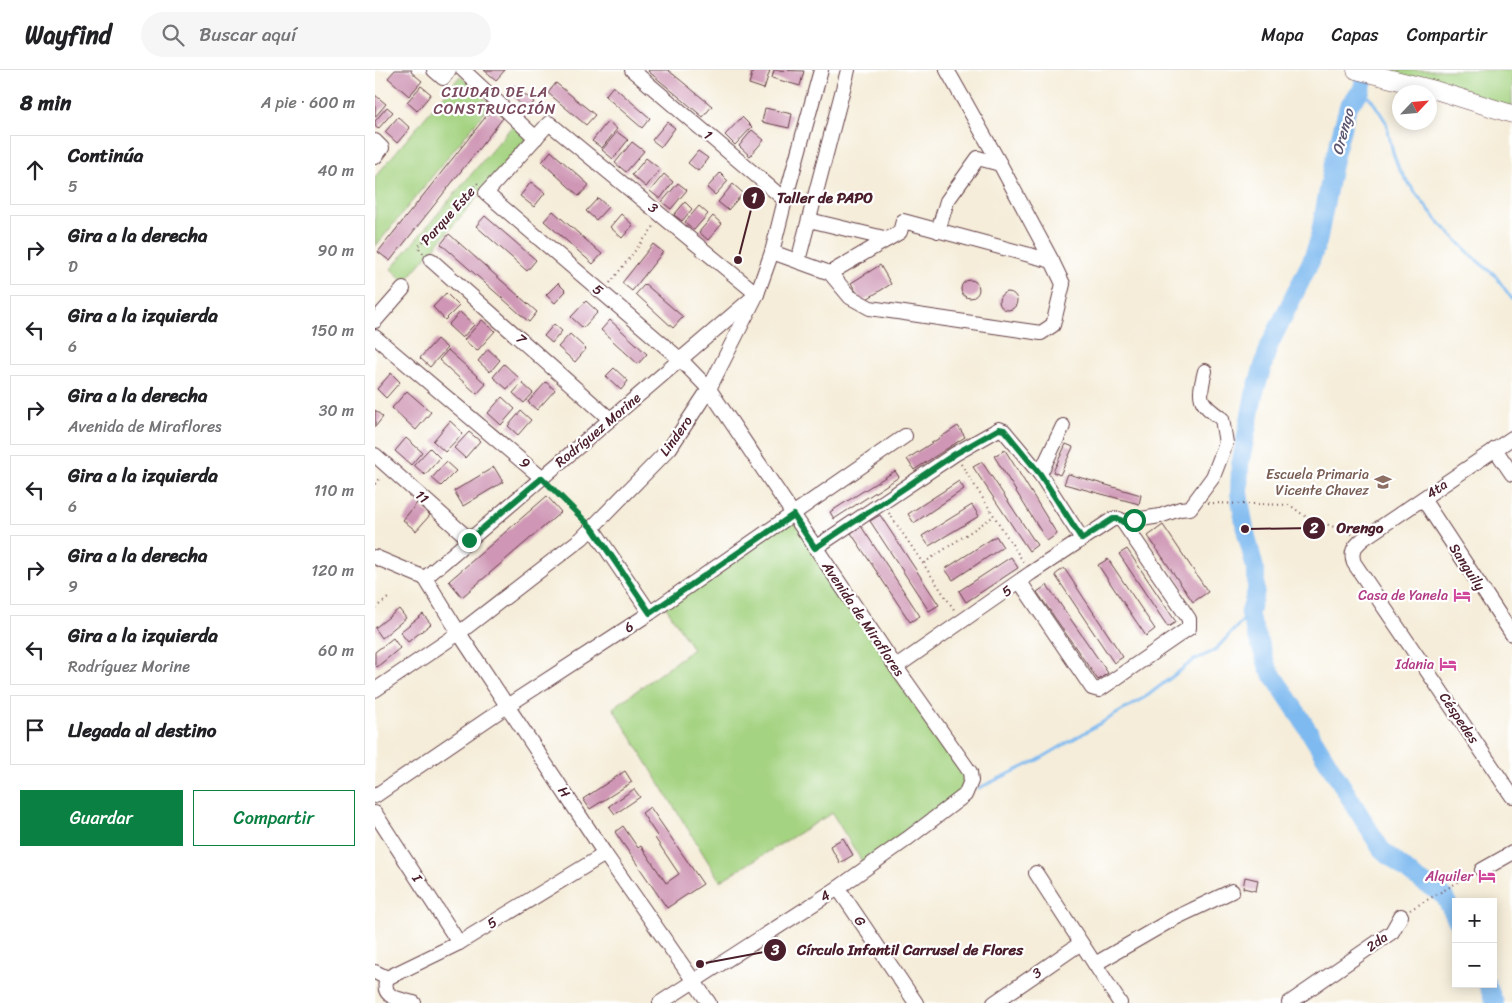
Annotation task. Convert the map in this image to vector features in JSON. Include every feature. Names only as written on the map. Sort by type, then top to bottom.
[{"type":"main road","points":[[1356,70],[1512,114]]},
{"type":"street","points":[[463,70],[536,138]]},
{"type":"street","name":"1","points":[[632,70],[785,200]]},
{"type":"street","name":"Lindero","points":[[375,690],[459,634],[593,529],[670,448],[709,389],[757,294],[772,252],[821,70]]},
{"type":"street","points":[[798,261],[848,70]]},
{"type":"street","points":[[772,252],[830,273],[850,297],[870,308],[1041,333],[1053,325],[1063,284],[1000,164],[947,70]]},
{"type":"street","name":"Parque Este","points":[[485,192],[549,123]]},
{"type":"street","name":"3","points":[[549,123],[757,294]]},
{"type":"street","points":[[938,231],[947,201],[979,158],[1000,164]]},
{"type":"street","name":"5","points":[[485,192],[601,294],[681,360],[709,389]]},
{"type":"street","points":[[809,220],[888,239]]},
{"type":"street","points":[[830,273],[900,232],[903,221],[1052,261]]},
{"type":"street","name":"7","points":[[431,260],[611,419]]},
{"type":"street","points":[[375,320],[403,289]]},
{"type":"street","name":"Rodríguez Morine","points":[[425,578],[757,294]]},
{"type":"street","name":"9","points":[[375,337],[542,478]]},
{"type":"street","points":[[1190,508],[1213,477],[1226,443],[1222,419],[1206,407],[1199,392],[1205,371]]},
{"type":"street","name":"Avenida de Miraflores","points":[[709,389],[896,667],[970,772]]},
{"type":"street","points":[[1040,474],[1063,426]]},
{"type":"street","points":[[815,548],[955,454],[999,429],[1004,430],[1040,474],[1082,539]]},
{"type":"street","name":"6","points":[[375,796],[507,706],[650,613],[905,436]]},
{"type":"street","name":"4ta","points":[[1363,539],[1512,438]]},
{"type":"street","points":[[1495,449],[1512,474]]},
{"type":"street","name":"11","points":[[375,455],[469,540]]},
{"type":"street","name":"Sanguily","points":[[1423,499],[1512,634]]},
{"type":"street","name":"5","points":[[896,667],[1031,573],[1113,519],[1121,520],[1159,516],[1190,508]]},
{"type":"street","points":[[1020,582],[1092,688],[1099,690],[1189,628],[1190,623],[1121,520]]},
{"type":"street","points":[[593,529],[650,613]]},
{"type":"street","name":"Céspedes","points":[[1363,539],[1352,552],[1355,563],[1512,796]]},
{"type":"street","points":[[375,557],[425,578]]},
{"type":"street","name":"H","points":[[425,578],[459,634],[605,854],[709,1003]]},
{"type":"street","name":"4","points":[[660,1003],[838,888],[965,796],[971,781],[970,772]]},
{"type":"street","name":"I","points":[[375,813],[459,943]]},
{"type":"street","points":[[1482,870],[1512,853]]},
{"type":"street","name":"5","points":[[381,975],[459,943],[605,854]]},
{"type":"street","points":[[1036,873],[1120,1003]]},
{"type":"street","name":"G","points":[[838,888],[916,1003]]},
{"type":"street","points":[[1095,964],[1173,919],[1232,891]]},
{"type":"street","name":"2da","points":[[1289,1003],[1392,932],[1401,916]]},
{"type":"street","name":"3","points":[[994,1003],[1081,943]]},
{"type":"street","points":[[381,975],[386,991],[390,995],[414,1003]]},
{"type":"path","name":"Parque Este","points":[[431,260],[418,248],[477,183],[485,192]]},
{"type":"path","points":[[601,294],[662,216]]},
{"type":"path","points":[[955,454],[1031,573]]},
{"type":"path","name":"9","points":[[542,478],[593,529]]},
{"type":"path","points":[[882,503],[963,622]]},
{"type":"path","points":[[1190,508],[1206,503],[1290,505],[1303,515],[1313,517],[1363,539]]},
{"type":"path","points":[[923,564],[994,516]]},
{"type":"path","points":[[375,608],[388,598]]},
{"type":"path","points":[[1401,916],[1461,879]]},
{"type":"green space","points":[[1381,70],[1512,70],[1512,114],[1437,89],[1437,85],[1426,85]]},
{"type":"green space","points":[[460,76],[491,104],[375,247],[375,177]]},
{"type":"green space","points":[[513,125],[528,138],[405,282],[391,269]]},
{"type":"green space","points":[[793,515],[970,772],[965,795],[866,868],[832,813],[720,881],[613,708],[693,649],[664,604]]},
{"type":"building","points":[[395,70],[412,70],[411,72],[422,81],[409,96],[388,78]]},
{"type":"building","points":[[484,70],[505,70],[496,80]]},
{"type":"building","points":[[649,70],[668,70],[712,106],[703,117]]},
{"type":"building","points":[[753,70],[770,70],[764,89],[749,84]]},
{"type":"building","points":[[774,70],[804,71],[800,86],[772,78]]},
{"type":"building","points":[[556,83],[595,115],[586,125],[548,93]]},
{"type":"building","points":[[513,85],[534,102],[528,110],[507,92]]},
{"type":"building","points":[[421,86],[431,94],[417,111],[407,102]]},
{"type":"building","points":[[613,86],[650,118],[642,128],[605,96]]},
{"type":"building","points":[[375,95],[386,104],[375,117]]},
{"type":"building","points":[[387,107],[393,112],[378,129],[375,126],[375,121]]},
{"type":"building","points":[[765,108],[792,114],[789,128],[762,122]]},
{"type":"building","points":[[492,109],[503,118],[390,261],[378,252]]},
{"type":"building","points":[[398,117],[410,128],[397,143],[385,132]]},
{"type":"building","points":[[742,117],[752,127],[735,145],[725,135]]},
{"type":"building","points":[[608,121],[617,129],[602,148],[592,141]]},
{"type":"building","points":[[667,122],[675,128],[661,147],[652,140]]},
{"type":"building","points":[[752,130],[764,140],[750,156],[739,146]]},
{"type":"building","points":[[617,132],[628,140],[613,159],[602,150]]},
{"type":"building","points":[[632,142],[644,151],[626,172],[615,163]]},
{"type":"building","points":[[551,151],[589,185],[579,196],[542,162]]},
{"type":"building","points":[[698,151],[708,158],[698,171],[688,163]]},
{"type":"building","points":[[646,158],[660,169],[646,187],[632,175]]},
{"type":"building","points":[[720,173],[728,181],[715,195],[707,188]]},
{"type":"building","points":[[664,174],[673,182],[660,199],[650,191]]},
{"type":"building","points":[[531,182],[545,193],[534,207],[520,196]]},
{"type":"building","points":[[678,183],[687,190],[671,209],[662,202]]},
{"type":"building","points":[[733,184],[743,193],[728,210],[718,202]]},
{"type":"building","points":[[598,198],[608,207],[596,220],[586,211]]},
{"type":"building","points":[[685,202],[692,209],[682,221],[674,215]]},
{"type":"building","points":[[699,206],[708,214],[694,230],[685,222]]},
{"type":"building","points":[[553,211],[602,254],[593,264],[544,221]]},
{"type":"building","points":[[621,214],[633,225],[622,238],[610,227]]},
{"type":"building","points":[[485,216],[536,260],[527,271],[476,226]]},
{"type":"building","points":[[713,216],[722,224],[708,240],[699,232]]},
{"type":"building","points":[[449,234],[537,312],[529,322],[441,244]]},
{"type":"building","points":[[653,244],[663,252],[632,291],[622,283]]},
{"type":"building","points":[[880,265],[891,284],[862,302],[851,283]]},
{"type":"building","points":[[966,280],[974,280],[979,285],[977,296],[966,298],[961,293],[961,285]]},
{"type":"building","points":[[558,283],[566,291],[555,303],[546,295]]},
{"type":"building","points":[[645,284],[683,317],[673,328],[636,294]]},
{"type":"building","points":[[1004,292],[1012,292],[1017,297],[1015,308],[1004,310],[999,305],[999,297]]},
{"type":"building","points":[[446,293],[459,306],[445,320],[433,307]]},
{"type":"building","points":[[586,301],[598,312],[583,328],[571,317]]},
{"type":"building","points":[[460,312],[474,325],[462,338],[448,325]]},
{"type":"building","points":[[482,320],[495,331],[477,351],[464,340]]},
{"type":"building","points":[[610,320],[647,354],[638,364],[601,330]]},
{"type":"building","points":[[554,324],[562,331],[552,343],[544,336]]},
{"type":"building","points":[[570,334],[586,349],[575,362],[558,347]]},
{"type":"building","points":[[437,339],[447,348],[430,367],[420,358]]},
{"type":"building","points":[[488,349],[500,360],[490,372],[478,361]]},
{"type":"building","points":[[448,350],[486,384],[477,394],[439,360]]},
{"type":"building","points":[[504,364],[518,377],[507,389],[493,377]]},
{"type":"building","points":[[614,368],[628,381],[621,390],[606,376]]},
{"type":"building","points":[[391,373],[400,382],[386,398],[377,389]]},
{"type":"building","points":[[546,382],[555,390],[537,410],[528,402]]},
{"type":"building","points":[[522,383],[533,393],[524,403],[513,393]]},
{"type":"building","points":[[407,391],[431,412],[416,430],[392,408]]},
{"type":"building","points":[[502,397],[515,409],[501,425],[488,413]]},
{"type":"building","points":[[375,410],[383,417],[375,427]]},
{"type":"building","points":[[521,411],[531,420],[518,435],[508,426]]},
{"type":"building","points":[[450,421],[463,433],[445,452],[433,441]]},
{"type":"building","points":[[958,426],[965,437],[914,470],[907,459]]},
{"type":"building","points":[[469,432],[480,441],[465,458],[454,448]]},
{"type":"building","points":[[406,438],[422,452],[411,465],[395,451]]},
{"type":"building","points":[[1066,444],[1073,447],[1060,475],[1053,472]]},
{"type":"building","points":[[430,448],[440,458],[425,475],[414,465]]},
{"type":"building","points":[[1005,450],[1057,534],[1047,541],[994,456]]},
{"type":"building","points":[[446,462],[456,471],[441,486],[432,478]]},
{"type":"building","points":[[982,462],[1037,545],[1029,551],[973,467]]},
{"type":"building","points":[[494,467],[503,482],[463,506],[454,491]]},
{"type":"building","points":[[895,471],[899,477],[834,519],[830,512]]},
{"type":"building","points":[[1068,474],[1141,495],[1139,504],[1064,484]]},
{"type":"building","points":[[959,481],[964,489],[914,523],[908,514]]},
{"type":"building","points":[[547,496],[561,512],[462,597],[449,581]]},
{"type":"building","points":[[417,503],[430,515],[416,531],[403,520]]},
{"type":"building","points":[[972,505],[979,516],[929,546],[922,536]]},
{"type":"building","points":[[880,515],[939,605],[929,611],[870,521]]},
{"type":"building","points":[[1163,525],[1208,592],[1193,602],[1148,536]]},
{"type":"building","points":[[861,526],[920,616],[910,622],[851,533]]},
{"type":"building","points":[[996,536],[1003,547],[953,580],[945,569]]},
{"type":"building","points":[[1127,549],[1176,622],[1168,627],[1119,554]]},
{"type":"building","points":[[1011,557],[1018,568],[966,602],[959,591]]},
{"type":"building","points":[[1108,559],[1155,629],[1146,636],[1098,565]]},
{"type":"building","points":[[1064,568],[1123,657],[1114,663],[1055,575]]},
{"type":"building","points":[[1047,585],[1108,673],[1098,680],[1037,592]]},
{"type":"building","points":[[399,609],[406,618],[382,638],[375,628]]},
{"type":"building","points":[[423,614],[431,624],[408,642],[400,632]]},
{"type":"building","points":[[393,638],[400,648],[377,667],[375,665],[375,652]]},
{"type":"building","points":[[625,771],[632,782],[590,809],[583,799]]},
{"type":"building","points":[[634,789],[640,797],[615,814],[609,806]]},
{"type":"building","points":[[650,807],[703,884],[667,908],[615,832],[623,826],[638,848],[641,846],[666,883],[679,874],[655,838],[657,836],[642,813]]},
{"type":"building","points":[[843,838],[853,855],[840,863],[830,846]]},
{"type":"building","points":[[1245,877],[1258,880],[1256,891],[1243,888]]},
{"type":"waterway","name":"Orengo","points":[[1367,70],[1361,91],[1348,106],[1334,159],[1318,242],[1311,261],[1269,346],[1254,395],[1240,465],[1239,493],[1245,529],[1256,572],[1256,591],[1249,614],[1268,668],[1381,849],[1412,875],[1444,896],[1452,911]]},
{"type":"waterway","points":[[1361,91],[1372,100],[1386,122],[1393,153],[1399,169],[1414,191],[1438,221],[1475,259],[1495,275],[1512,299]]},
{"type":"waterway","points":[[979,788],[1038,760],[1147,696],[1194,660],[1214,651],[1249,614]]},
{"type":"waterway","name":"Orengo","points":[[1489,988],[1495,1003]]},
{"type":"place","name":"Taller de PAPO","points":[[738,260]]},
{"type":"place","name":"Escuela Primaria Vicente Chavez","points":[[1383,482]]},
{"type":"place","name":"Orengo","points":[[1245,529]]},
{"type":"place","name":"Casa de Yanela","points":[[1462,595]]},
{"type":"place","name":"Idania","points":[[1448,664]]},
{"type":"place","name":"Alquiler","points":[[1487,876]]},
{"type":"place","name":"Círculo Infantil Carrusel de Flores","points":[[700,964]]},
{"type":"district","name":"CIUDAD DE LA CONSTRUCCIÓN","points":[[495,100]]},
{"type":"route","points":[[469,540],[542,478],[593,529],[650,613],[793,515],[815,548],[955,454],[999,429],[1004,430],[1040,474],[1082,539],[1113,519],[1119,519],[1123,522],[1134,520]]}]
